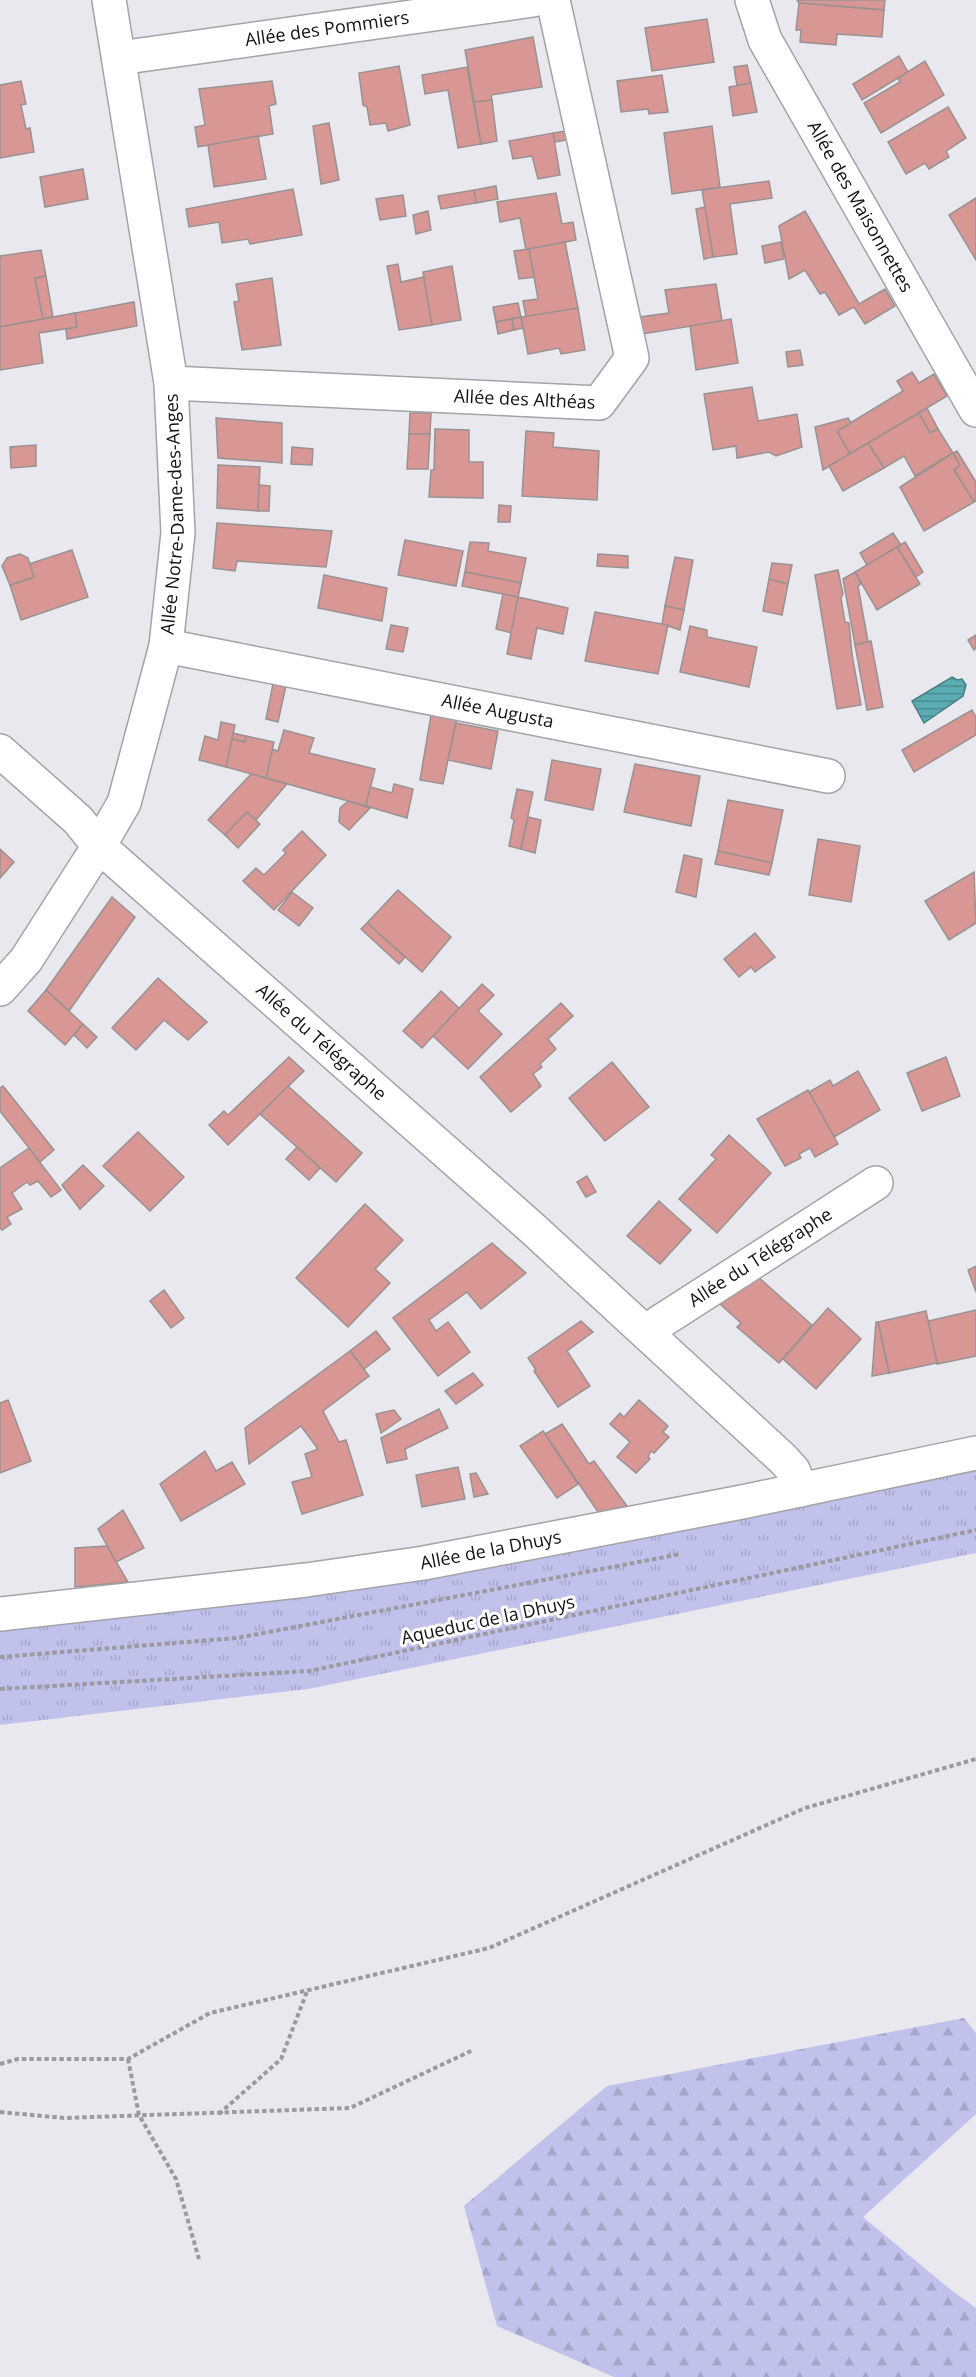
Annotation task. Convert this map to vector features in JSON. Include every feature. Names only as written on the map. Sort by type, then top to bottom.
[{"type":"street","name":"Allée Notre-Dame-des-Anges","points":[[0,989],[26,960],[124,803],[166,646],[178,533],[171,383],[109,0]]},
{"type":"street","name":"Allée des Pommiers","points":[[119,57],[533,0]]},
{"type":"street","name":"Allée des Althéas","points":[[171,383],[599,403],[632,358],[553,0]]},
{"type":"street","name":"Allée des Maisonnettes","points":[[752,0],[765,40],[976,410]]},
{"type":"street","name":"Allée Augusta","points":[[166,646],[828,776]]},
{"type":"street","name":"Allée du Télégraphe","points":[[0,751],[78,820],[99,846],[646,1330],[783,1459],[793,1470],[801,1490]]},
{"type":"street","name":"Allée du Télégraphe","points":[[646,1330],[876,1183]]},
{"type":"street","name":"Allée de la Dhuys","points":[[0,1614],[306,1580],[424,1563],[801,1490],[976,1453]]},
{"type":"path","name":"Aqueduc de la Dhuys","points":[[0,1689],[309,1671],[976,1530]]},
{"type":"path","points":[[0,2064],[18,2059],[128,2059],[210,2013],[489,1948],[805,1808],[976,1759]]},
{"type":"path","points":[[219,2114],[281,2059],[309,1989]]},
{"type":"path","points":[[0,2112],[64,2118],[350,2108],[473,2049]]},
{"type":"path","points":[[128,2059],[139,2115],[176,2180],[199,2259]]},
{"type":"green space","points":[[976,1453],[976,1553],[308,1689],[0,1725],[0,1610],[306,1580]]},
{"type":"green space","points":[[964,2018],[976,2033],[976,2114],[863,2217],[976,2308],[976,2377],[614,2377],[497,2326],[464,2206],[607,2086]]},
{"type":"shaded area","points":[[952,677],[957,680],[962,679],[966,685],[963,696],[924,723],[912,701]]},
{"type":"building","points":[[797,0],[885,0],[884,10],[799,3]]},
{"type":"building","points":[[799,3],[884,10],[882,37],[837,34],[836,45],[800,42],[801,30],[796,30]]},
{"type":"building","points":[[707,19],[714,62],[652,71],[645,28]]},
{"type":"building","points":[[533,37],[542,87],[491,95],[492,100],[474,102],[465,50]]},
{"type":"building","points":[[899,56],[908,72],[862,100],[853,84]]},
{"type":"building","points":[[925,61],[944,95],[881,133],[864,103],[900,82],[898,78]]},
{"type":"building","points":[[747,65],[751,83],[737,86],[734,67]]},
{"type":"building","points":[[399,66],[410,125],[388,131],[386,123],[370,125],[367,107],[363,105],[359,73]]},
{"type":"building","points":[[467,67],[481,144],[458,148],[448,90],[425,94],[422,75]]},
{"type":"building","points":[[662,75],[668,112],[649,114],[648,109],[621,112],[617,81]]},
{"type":"building","points":[[21,81],[26,104],[21,105],[26,129],[30,128],[34,152],[0,158],[0,85]]},
{"type":"building","points":[[272,81],[276,104],[269,106],[273,134],[198,147],[195,127],[205,125],[199,89]]},
{"type":"building","points":[[751,83],[757,112],[733,116],[729,87]]},
{"type":"building","points":[[492,100],[497,141],[481,144],[474,102]]},
{"type":"building","points":[[948,107],[966,138],[946,151],[949,157],[929,169],[925,163],[906,174],[888,142]]},
{"type":"building","points":[[329,123],[339,180],[321,184],[313,126]]},
{"type":"building","points":[[712,126],[720,187],[672,194],[664,133]]},
{"type":"building","points":[[565,131],[567,140],[555,142],[553,133]]},
{"type":"building","points":[[553,133],[560,175],[538,179],[532,156],[513,159],[509,141]]},
{"type":"building","points":[[258,136],[266,179],[214,187],[208,145]]},
{"type":"building","points":[[83,169],[88,199],[45,207],[40,177]]},
{"type":"building","points":[[769,181],[772,198],[730,204],[737,254],[713,257],[702,190]]},
{"type":"building","points":[[496,186],[498,199],[476,203],[474,190]]},
{"type":"building","points":[[293,189],[302,235],[250,244],[248,239],[222,243],[219,222],[189,227],[186,209]]},
{"type":"building","points":[[474,190],[476,203],[441,209],[438,196]]},
{"type":"building","points":[[556,193],[562,224],[573,222],[576,240],[526,250],[520,218],[500,222],[497,202]]},
{"type":"building","points":[[403,195],[406,216],[380,220],[376,199]]},
{"type":"building","points":[[976,198],[976,260],[949,215]]},
{"type":"building","points":[[705,207],[713,257],[704,259],[696,209]]},
{"type":"building","points":[[428,211],[431,230],[416,234],[413,215]]},
{"type":"building","points":[[805,211],[859,304],[885,289],[895,306],[865,324],[854,307],[839,315],[825,292],[820,294],[805,270],[789,279],[779,226]]},
{"type":"building","points":[[565,242],[578,308],[526,317],[523,301],[538,299],[529,249]]},
{"type":"building","points":[[781,242],[784,259],[765,263],[762,246]]},
{"type":"building","points":[[529,249],[534,277],[519,279],[514,251]]},
{"type":"building","points":[[41,250],[46,276],[35,278],[43,319],[0,327],[0,256]]},
{"type":"building","points":[[398,264],[401,282],[424,277],[432,325],[399,330],[387,266]]},
{"type":"building","points":[[452,266],[461,320],[432,325],[423,272]]},
{"type":"building","points":[[46,276],[53,317],[43,319],[35,278]]},
{"type":"building","points":[[272,278],[281,345],[242,350],[234,302],[239,301],[236,284]]},
{"type":"building","points":[[716,284],[722,321],[643,334],[640,317],[669,313],[665,290]]},
{"type":"building","points":[[134,302],[137,326],[67,339],[66,329],[77,327],[75,313]]},
{"type":"building","points":[[518,303],[521,317],[496,322],[493,307]]},
{"type":"building","points":[[578,308],[585,350],[561,354],[559,348],[528,354],[521,317]]},
{"type":"building","points":[[75,313],[77,327],[39,333],[43,363],[0,370],[0,327]]},
{"type":"building","points":[[521,317],[523,328],[514,330],[512,319]]},
{"type":"building","points":[[512,319],[514,330],[498,334],[496,322]]},
{"type":"building","points":[[731,319],[738,363],[696,370],[690,326]]},
{"type":"building","points":[[800,350],[803,365],[788,367],[786,352]]},
{"type":"building","points":[[912,372],[919,383],[934,374],[947,396],[850,454],[837,431],[903,391],[897,381]]},
{"type":"building","points":[[752,387],[758,421],[797,414],[802,447],[776,456],[769,452],[737,458],[736,446],[713,450],[704,394]]},
{"type":"building","points":[[927,408],[938,429],[930,433],[919,413]]},
{"type":"building","points":[[410,413],[431,413],[430,434],[409,434]]},
{"type":"building","points":[[919,413],[930,433],[938,429],[953,453],[915,476],[904,456],[884,468],[868,443]]},
{"type":"building","points":[[216,418],[282,423],[282,463],[218,458]]},
{"type":"building","points":[[848,418],[851,423],[837,431],[850,454],[823,470],[815,427]]},
{"type":"building","points":[[435,429],[469,430],[469,462],[483,462],[483,498],[429,497],[431,470],[434,470]]},
{"type":"building","points":[[526,431],[554,433],[553,447],[599,451],[597,500],[522,496]]},
{"type":"building","points":[[409,434],[430,434],[428,469],[407,469]]},
{"type":"building","points":[[868,443],[884,468],[843,491],[829,466]]},
{"type":"building","points":[[36,445],[36,466],[11,468],[10,447]]},
{"type":"building","points":[[292,447],[313,449],[312,465],[291,464]]},
{"type":"building","points":[[957,451],[976,482],[976,501],[974,502],[954,470],[960,465],[953,453]]},
{"type":"building","points":[[953,453],[960,465],[954,470],[974,502],[924,531],[900,487]]},
{"type":"building","points":[[218,465],[260,467],[258,511],[217,508]]},
{"type":"building","points":[[259,485],[270,486],[269,511],[258,511]]},
{"type":"building","points":[[499,505],[511,506],[510,522],[498,522]]},
{"type":"building","points":[[217,523],[332,531],[326,567],[237,561],[235,571],[213,568]]},
{"type":"building","points":[[893,533],[901,545],[867,565],[860,553]]},
{"type":"building","points":[[405,540],[463,551],[456,586],[398,575]]},
{"type":"building","points":[[470,542],[489,543],[488,551],[526,558],[521,583],[465,572]]},
{"type":"building","points":[[905,542],[923,572],[916,577],[897,547]]},
{"type":"building","points":[[897,547],[920,584],[877,610],[855,572]]},
{"type":"building","points":[[72,550],[88,597],[21,620],[10,585],[34,577],[29,564]]},
{"type":"building","points":[[20,554],[28,558],[34,577],[10,585],[2,566],[7,558]]},
{"type":"building","points":[[598,554],[628,556],[628,568],[597,566]]},
{"type":"building","points":[[675,557],[693,560],[684,610],[665,606]]},
{"type":"building","points":[[772,563],[792,565],[788,584],[769,579]]},
{"type":"building","points":[[838,570],[845,622],[849,623],[861,705],[837,709],[815,575]]},
{"type":"building","points":[[465,572],[521,583],[518,597],[462,586]]},
{"type":"building","points":[[855,572],[861,584],[858,586],[868,642],[855,645],[843,579]]},
{"type":"building","points":[[324,575],[387,588],[382,621],[318,608]]},
{"type":"building","points":[[769,579],[788,584],[782,615],[763,611]]},
{"type":"building","points":[[503,594],[518,597],[512,633],[496,629]]},
{"type":"building","points":[[518,597],[568,608],[563,634],[537,628],[531,659],[507,654]]},
{"type":"building","points":[[665,606],[684,610],[680,630],[662,624]]},
{"type":"building","points":[[595,612],[668,625],[658,674],[585,661]]},
{"type":"building","points":[[391,625],[408,628],[403,652],[386,649]]},
{"type":"building","points":[[690,626],[707,630],[707,637],[757,647],[749,687],[680,672]]},
{"type":"building","points":[[976,635],[976,648],[974,650],[968,640]]},
{"type":"building","points":[[871,641],[883,707],[867,710],[855,645]]},
{"type":"building","points":[[275,674],[288,676],[278,722],[266,719]]},
{"type":"building","points":[[433,703],[459,708],[443,784],[420,780]]},
{"type":"building","points":[[972,710],[976,717],[976,735],[914,772],[902,750]]},
{"type":"building","points":[[221,722],[235,725],[226,767],[199,760],[205,736],[218,740]]},
{"type":"building","points":[[456,723],[498,731],[491,769],[448,760]]},
{"type":"building","points":[[284,730],[314,738],[309,753],[375,769],[366,806],[266,778],[272,749],[278,751]]},
{"type":"building","points":[[233,733],[246,736],[245,742],[232,739]]},
{"type":"building","points":[[246,736],[274,742],[266,778],[226,767],[232,739],[245,742]]},
{"type":"building","points":[[552,760],[601,769],[593,810],[545,800]]},
{"type":"building","points":[[635,764],[700,776],[691,826],[624,812]]},
{"type":"building","points":[[251,774],[287,784],[256,820],[247,812],[225,835],[208,820]]},
{"type":"building","points":[[394,784],[413,789],[407,818],[366,806],[370,787],[392,793]]},
{"type":"building","points":[[517,789],[533,792],[521,849],[509,846],[514,820],[511,818]]},
{"type":"building","points":[[728,800],[783,810],[772,863],[718,851]]},
{"type":"building","points":[[348,801],[370,808],[349,830],[339,822],[340,808]]},
{"type":"building","points":[[247,812],[260,824],[238,848],[225,835]]},
{"type":"building","points":[[528,817],[541,820],[535,853],[521,849]]},
{"type":"building","points":[[302,831],[326,855],[274,910],[243,881],[256,868],[264,875],[286,853],[283,850]]},
{"type":"building","points":[[818,839],[860,846],[851,902],[809,895]]},
{"type":"building","points":[[0,849],[14,862],[0,878]]},
{"type":"building","points":[[718,851],[772,863],[769,875],[715,864]]},
{"type":"building","points":[[684,855],[702,859],[696,897],[676,892]]},
{"type":"building","points":[[974,872],[976,923],[949,940],[925,901]]},
{"type":"building","points":[[398,890],[451,937],[422,972],[367,923]]},
{"type":"building","points":[[292,892],[313,908],[299,926],[278,910]]},
{"type":"building","points":[[112,897],[135,917],[69,1011],[46,990]]},
{"type":"building","points":[[367,923],[405,957],[399,964],[361,929]]},
{"type":"building","points":[[755,933],[775,957],[755,972],[751,967],[739,977],[724,959]]},
{"type":"building","points":[[158,978],[207,1022],[188,1040],[164,1020],[136,1050],[112,1028]]},
{"type":"building","points":[[482,984],[494,995],[478,1011],[502,1034],[468,1069],[433,1036]]},
{"type":"building","points":[[46,990],[83,1024],[65,1045],[28,1011]]},
{"type":"building","points":[[441,991],[459,1008],[422,1048],[403,1031]]},
{"type":"building","points":[[561,1003],[573,1016],[548,1039],[556,1049],[540,1064],[542,1067],[533,1074],[541,1086],[511,1112],[480,1077]]},
{"type":"building","points":[[83,1024],[97,1037],[87,1048],[74,1035]]},
{"type":"building","points":[[289,1057],[304,1071],[228,1145],[209,1125],[224,1111],[228,1115]]},
{"type":"building","points":[[946,1057],[960,1096],[922,1111],[907,1073]]},
{"type":"building","points":[[612,1062],[649,1107],[605,1141],[569,1098]]},
{"type":"building","points":[[858,1071],[880,1110],[834,1137],[809,1092],[830,1080],[833,1086]]},
{"type":"building","points":[[3,1086],[54,1150],[40,1162],[0,1111],[0,1088]]},
{"type":"building","points":[[288,1086],[362,1153],[336,1182],[260,1114]]},
{"type":"building","points":[[808,1090],[838,1144],[815,1157],[810,1148],[799,1154],[801,1158],[785,1166],[757,1119]]},
{"type":"building","points":[[138,1132],[184,1177],[150,1211],[103,1166]]},
{"type":"building","points":[[729,1135],[771,1173],[717,1233],[679,1199],[716,1159],[711,1155]]},
{"type":"building","points":[[297,1147],[320,1168],[309,1180],[286,1159]]},
{"type":"building","points":[[29,1148],[61,1190],[51,1197],[38,1181],[30,1185],[27,1182],[12,1193],[22,1209],[7,1217],[11,1224],[2,1230],[0,1228],[0,1168]]},
{"type":"building","points":[[83,1165],[104,1186],[80,1209],[62,1185]]},
{"type":"building","points":[[587,1176],[596,1192],[586,1197],[577,1182]]},
{"type":"building","points":[[659,1201],[691,1230],[660,1264],[627,1236]]},
{"type":"building","points":[[365,1204],[403,1240],[375,1269],[390,1283],[348,1327],[296,1278]]},
{"type":"building","points":[[492,1243],[526,1273],[481,1309],[467,1292],[429,1320],[436,1331],[448,1322],[470,1352],[438,1376],[393,1318]]},
{"type":"building","points":[[976,1266],[976,1292],[968,1270]]},
{"type":"building","points":[[757,1276],[812,1325],[779,1363],[737,1327],[741,1323],[718,1302]]},
{"type":"building","points":[[164,1290],[184,1318],[171,1328],[150,1301]]},
{"type":"building","points":[[828,1308],[861,1339],[816,1389],[783,1359]]},
{"type":"building","points":[[976,1310],[976,1356],[937,1364],[928,1321]]},
{"type":"building","points":[[926,1311],[937,1363],[889,1373],[878,1322]]},
{"type":"building","points":[[581,1321],[593,1332],[567,1351],[590,1386],[558,1407],[528,1358]]},
{"type":"building","points":[[876,1322],[878,1322],[889,1373],[872,1376]]},
{"type":"building","points":[[376,1331],[390,1349],[364,1369],[350,1351]]},
{"type":"building","points":[[350,1351],[369,1376],[323,1411],[339,1442],[346,1440],[363,1495],[302,1514],[292,1482],[312,1477],[305,1454],[318,1449],[301,1426],[249,1464],[245,1428]]},
{"type":"building","points":[[473,1373],[483,1385],[456,1404],[445,1391]]},
{"type":"building","points":[[8,1400],[31,1461],[0,1473],[0,1403]]},
{"type":"building","points":[[639,1400],[668,1426],[663,1432],[669,1437],[654,1453],[651,1451],[648,1457],[650,1459],[636,1473],[617,1457],[630,1442],[610,1424],[620,1413],[624,1417]]},
{"type":"building","points":[[439,1409],[448,1428],[405,1449],[407,1459],[387,1463],[381,1438]]},
{"type":"building","points":[[394,1410],[401,1419],[381,1433],[376,1414]]},
{"type":"building","points":[[562,1424],[589,1464],[594,1461],[627,1506],[598,1512],[545,1434]]},
{"type":"building","points":[[543,1431],[578,1484],[557,1498],[520,1446]]},
{"type":"building","points":[[205,1451],[216,1471],[232,1462],[245,1484],[181,1521],[160,1484]]},
{"type":"building","points":[[458,1467],[465,1499],[422,1507],[416,1475]]},
{"type":"building","points":[[476,1473],[488,1494],[474,1497],[470,1474]]},
{"type":"building","points":[[123,1510],[144,1548],[116,1562],[98,1529]]},
{"type":"building","points":[[107,1546],[128,1582],[75,1587],[75,1548]]}]
